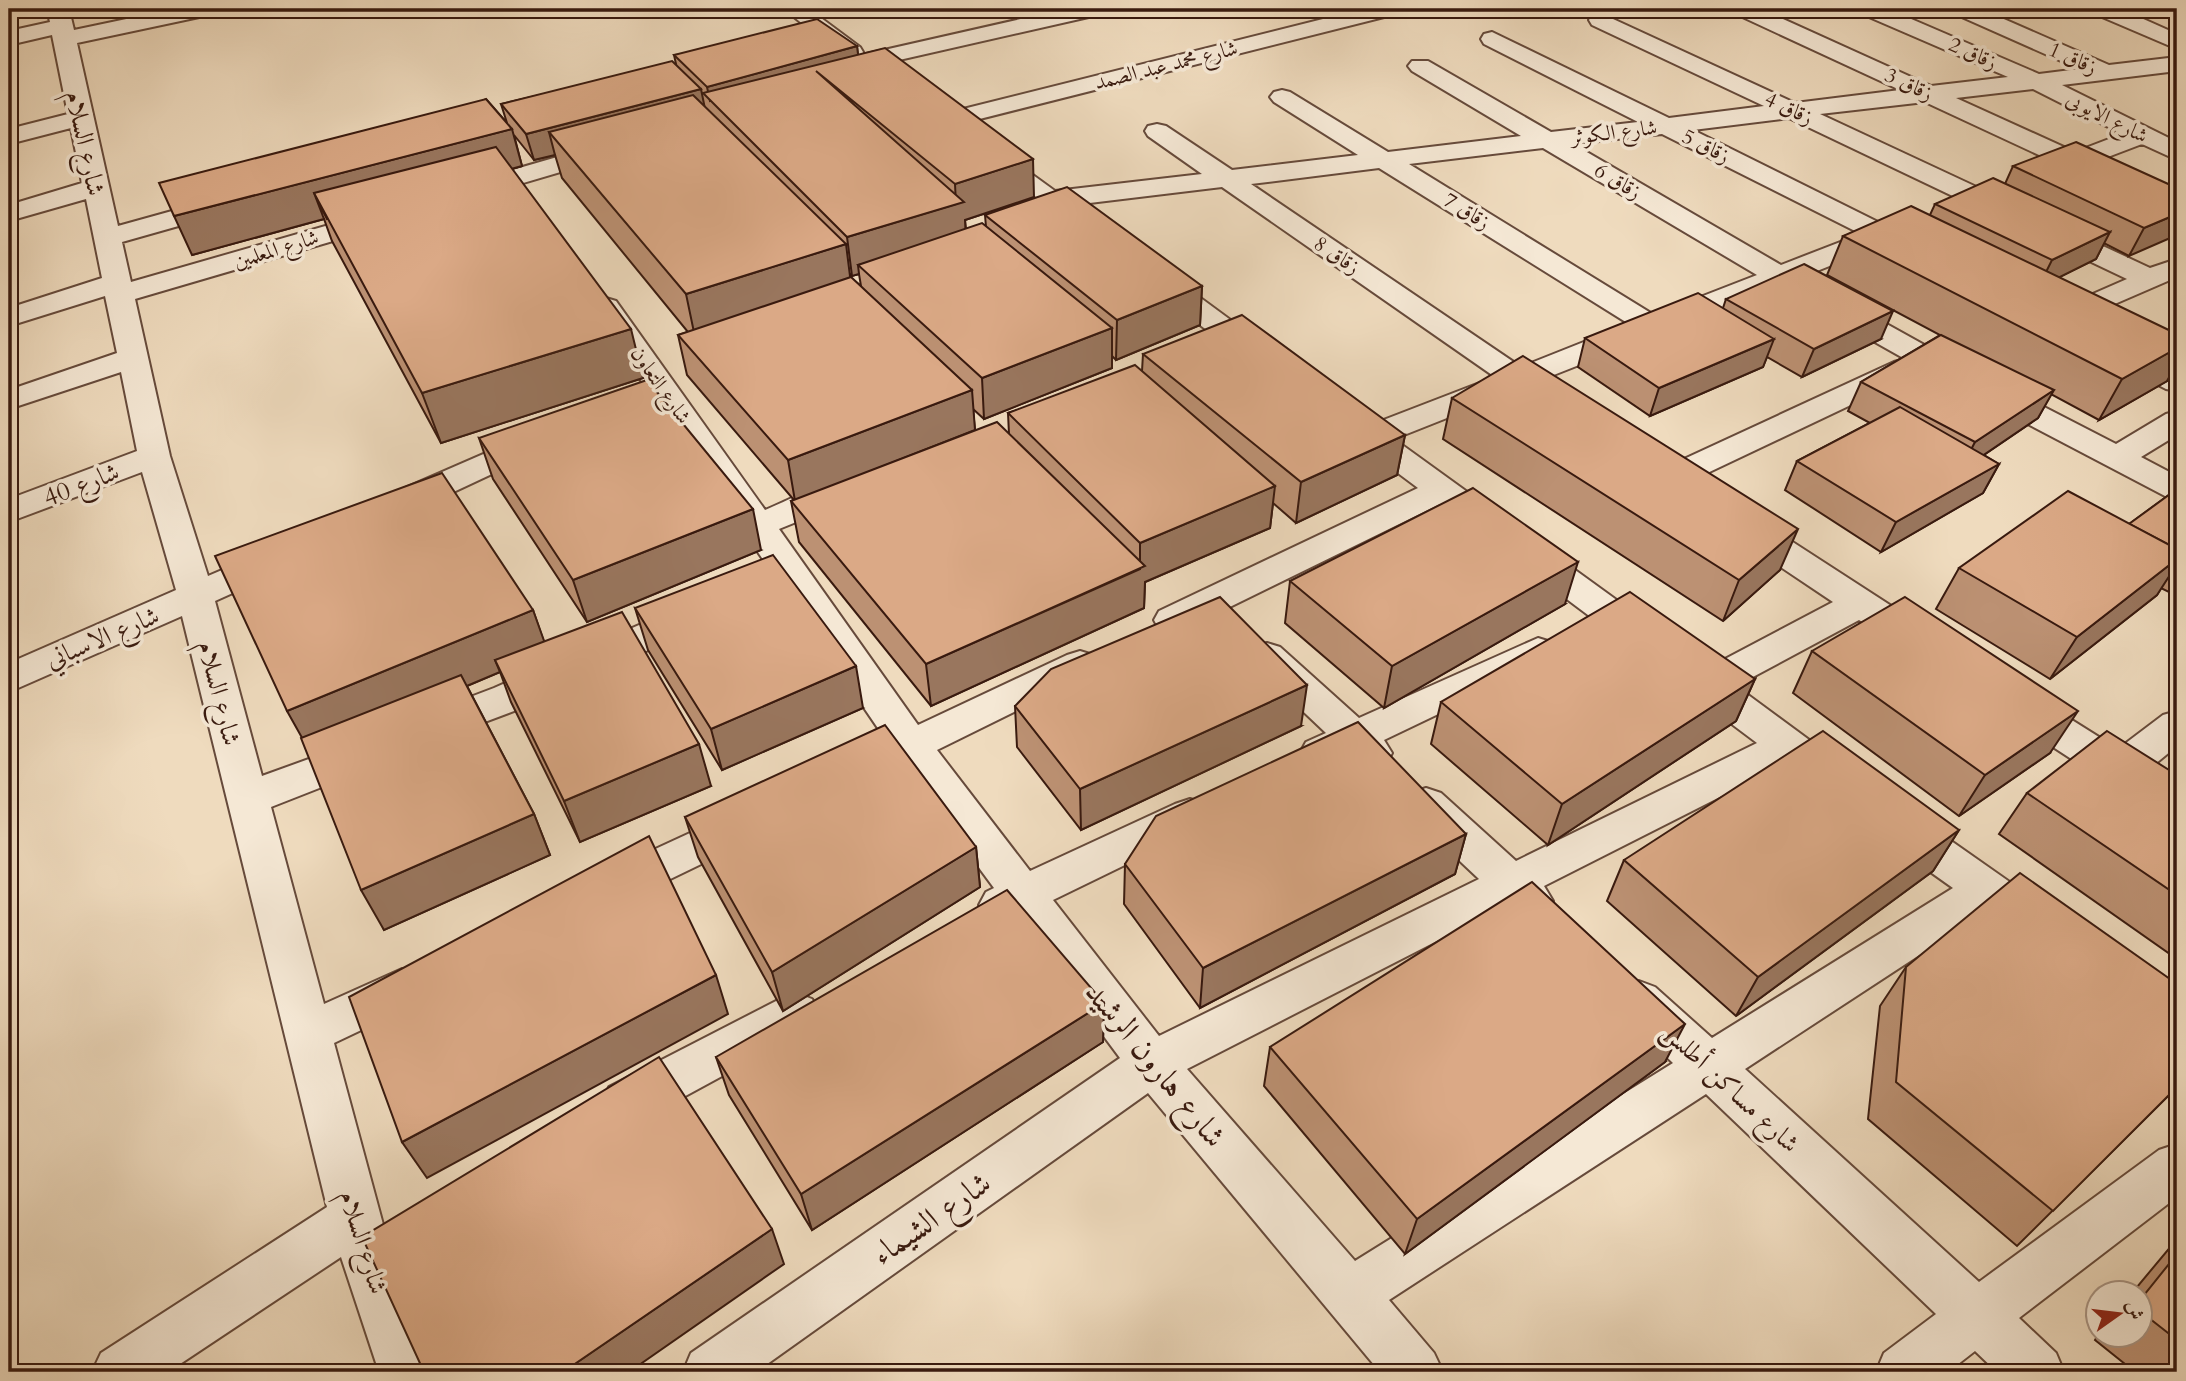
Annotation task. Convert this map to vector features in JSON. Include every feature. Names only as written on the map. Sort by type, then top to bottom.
[{"type":"street","points":[[9,38],[61,24],[204,9]]},
{"type":"street","points":[[880,79],[1093,9]]},
{"type":"street","name":"شارع محمد عبد الصمد","points":[[944,121],[1388,9]]},
{"type":"street","name":"زقاق 3","points":[[1744,9],[1930,94],[2075,168]]},
{"type":"street","name":"زقاق 2","points":[[1871,9],[2036,81]]},
{"type":"street","name":"زقاق 1","points":[[1963,9],[2105,72]]},
{"type":"street","points":[[2103,9],[2177,42]]},
{"type":"street","name":"زقاق 4","points":[[1600,20],[2150,279]]},
{"type":"street","points":[[811,21],[880,79],[944,121],[1048,209],[1125,256],[1286,375]]},
{"type":"street","name":"شارع السلام","points":[[61,24],[154,456],[196,597],[307,1034],[372,1228],[407,1372]]},
{"type":"street","name":"زقاق 5","points":[[1492,39],[1922,254]]},
{"type":"street","name":"شارع الكوثر","points":[[1048,209],[1226,179],[2177,64]]},
{"type":"street","name":"زقاق 6","points":[[1420,66],[1926,358],[2177,489]]},
{"type":"street","name":"شارع الايوبى","points":[[2036,81],[2177,152]]},
{"type":"street","name":"زقاق 7","points":[[1282,97],[1652,326]]},
{"type":"street","points":[[9,137],[80,118]]},
{"type":"street","name":"زقاق 8","points":[[1157,131],[1572,414]]},
{"type":"street","points":[[1369,437],[1977,198],[2075,168],[2142,135]]},
{"type":"street","points":[[450,197],[524,189],[636,142]]},
{"type":"street","points":[[9,213],[95,188]]},
{"type":"street","points":[[107,238],[255,196]]},
{"type":"street","name":"شارع المعلمين","points":[[9,317],[410,209]]},
{"type":"street","points":[[2177,267],[2150,279],[2042,315],[2177,382]]},
{"type":"street","name":"شارع التعاون","points":[[588,281],[911,745]]},
{"type":"street","points":[[1195,352],[1233,336]]},
{"type":"street","points":[[9,400],[133,358]]},
{"type":"street","points":[[1670,478],[1926,358]]},
{"type":"street","points":[[1328,406],[1985,890],[2062,943]]},
{"type":"street","points":[[2118,457],[2177,421]]},
{"type":"street","points":[[372,517],[560,430]]},
{"type":"street","name":"شارع 40","points":[[9,511],[154,456]]},
{"type":"street","points":[[1637,457],[1943,656]]},
{"type":"street","points":[[758,525],[873,479]]},
{"type":"street","points":[[860,769],[1442,490]]},
{"type":"street","name":"شارع الاسباني","points":[[9,678],[309,545]]},
{"type":"street","points":[[247,799],[508,698],[790,572]]},
{"type":"street","points":[[1209,602],[1562,929]]},
{"type":"street","points":[[1707,685],[1861,603]]},
{"type":"street","points":[[1281,772],[1613,616]]},
{"type":"street","points":[[1990,687],[2177,807]]},
{"type":"street","points":[[2119,770],[2177,726]]},
{"type":"street","name":"شارع الشيماء","points":[[710,1372],[1152,1063],[1787,744]]},
{"type":"street","name":"شارع هارون الرشيد","points":[[911,745],[1152,1063],[1415,1372]]},
{"type":"street","points":[[963,925],[1022,893],[1231,795]]},
{"type":"street","points":[[584,902],[772,811]]},
{"type":"street","points":[[1349,1295],[1985,890]]},
{"type":"street","points":[[307,1034],[433,974]]},
{"type":"street","name":"شارع مساكن أطلس","points":[[1611,975],[2038,1372]]},
{"type":"street","points":[[592,1121],[834,993]]},
{"type":"street","points":[[1903,1372],[2177,1167]]},
{"type":"street","points":[[120,1372],[372,1228]]},
{"type":"building","points":[[817,19],[857,46],[707,87],[674,55]]},
{"type":"building","points":[[885,48],[1033,159],[955,184],[816,71],[964,202],[847,237],[703,93]]},
{"type":"building","points":[[672,61],[701,89],[526,134],[501,104]]},
{"type":"building","points":[[693,95],[846,244],[686,294],[549,132]]},
{"type":"building","points":[[486,99],[512,129],[174,216],[159,183]]},
{"type":"building","points":[[2076,142],[2177,188],[2177,214],[2144,228],[2013,166]]},
{"type":"building","points":[[496,147],[631,329],[422,393],[314,193]]},
{"type":"building","points":[[1993,178],[2110,232],[2052,260],[1935,204]]},
{"type":"building","points":[[1067,187],[1202,286],[1117,320],[985,215]]},
{"type":"building","points":[[1911,206],[2177,334],[2177,348],[2122,379],[1843,236]]},
{"type":"building","points":[[982,223],[1112,328],[982,378],[858,265]]},
{"type":"building","points":[[1804,264],[1893,311],[1814,349],[1726,299]]},
{"type":"building","points":[[851,277],[972,390],[788,460],[678,335]]},
{"type":"building","points":[[1698,293],[1774,339],[1659,388],[1585,338]]},
{"type":"building","points":[[1242,315],[1405,435],[1301,482],[1143,354]]},
{"type":"building","points":[[1941,335],[2054,390],[1975,442],[1861,382]]},
{"type":"building","points":[[1523,356],[1798,529],[1739,580],[1452,398]]},
{"type":"building","points":[[1135,365],[1275,486],[1140,543],[1008,413]]},
{"type":"building","points":[[647,380],[753,509],[573,580],[479,438]]},
{"type":"building","points":[[1900,407],[1999,464],[1896,522],[1797,461]]},
{"type":"building","points":[[997,422],[1145,566],[926,664],[791,501]]},
{"type":"building","points":[[442,473],[533,610],[287,711],[215,556]]},
{"type":"building","points":[[1473,488],[1578,562],[1392,666],[1290,581]]},
{"type":"building","points":[[2177,489],[2177,549],[2129,524]]},
{"type":"building","points":[[2068,491],[2177,549],[2177,559],[2077,637],[1959,568]]},
{"type":"building","points":[[773,555],[856,666],[711,729],[635,608]]},
{"type":"building","points":[[1630,592],[1755,679],[1562,804],[1441,702]]},
{"type":"building","points":[[1220,597],[1307,685],[1080,789],[1015,706],[1051,669]]},
{"type":"building","points":[[1905,597],[2078,711],[1985,775],[1812,651]]},
{"type":"building","points":[[622,612],[699,744],[564,801],[495,660]]},
{"type":"building","points":[[461,675],[534,814],[361,890],[301,738]]},
{"type":"building","points":[[1358,722],[1466,834],[1203,968],[1125,864],[1156,816]]},
{"type":"building","points":[[885,725],[976,847],[772,972],[685,817]]},
{"type":"building","points":[[1823,731],[1959,830],[1758,977],[1624,860]]},
{"type":"building","points":[[2107,731],[2177,775],[2177,895],[2027,793]]},
{"type":"building","points":[[649,836],[716,975],[402,1142],[349,997]]},
{"type":"building","points":[[2020,873],[2177,984],[2177,1087],[2053,1211],[1896,1082],[1906,967]]},
{"type":"building","points":[[1532,882],[1685,1024],[1417,1219],[1270,1047]]},
{"type":"building","points":[[1007,890],[1104,1003],[801,1194],[716,1057]]},
{"type":"building","points":[[659,1057],[772,1229],[563,1372],[424,1372],[362,1237]]},
{"type":"building","points":[[2177,1254],[2177,1340],[2154,1322],[2154,1283]]}]
